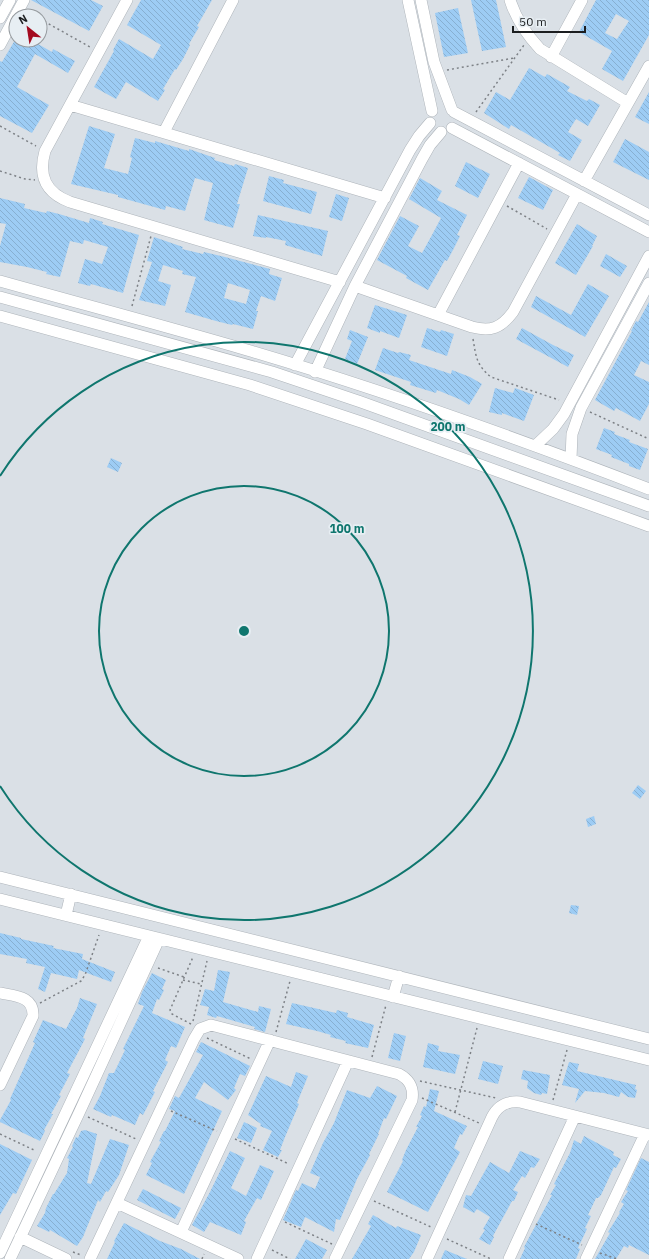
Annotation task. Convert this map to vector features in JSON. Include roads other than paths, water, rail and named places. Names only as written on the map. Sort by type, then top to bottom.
[{"type":"street","points":[[0,18],[10,0]]},
{"type":"street","points":[[0,45],[24,0]]},
{"type":"street","points":[[127,0],[45,151],[42,160],[42,169],[48,187],[61,199],[340,282]]},
{"type":"street","points":[[164,132],[233,0]]},
{"type":"street","points":[[408,0],[432,111],[429,119],[430,123],[432,128],[445,132],[452,128],[456,120],[438,72],[421,0]]},
{"type":"street","points":[[510,0],[520,24],[540,49],[628,103]]},
{"type":"street","points":[[551,57],[582,0]]},
{"type":"street","points":[[584,181],[649,66]]},
{"type":"street","points":[[70,105],[385,198]]},
{"type":"street","points":[[432,111],[441,106],[453,111],[649,215]]},
{"type":"street","points":[[295,365],[415,143],[430,123]]},
{"type":"street","points":[[452,128],[649,232]]},
{"type":"street","points":[[316,372],[355,286],[424,155],[441,132]]},
{"type":"street","points":[[438,315],[519,163]]},
{"type":"street","points":[[355,286],[472,327],[491,329],[500,326],[513,312],[578,194]]},
{"type":"street","points":[[535,446],[553,429],[570,403],[649,256]]},
{"type":"street","points":[[0,281],[241,348],[295,365],[535,446],[649,489]]},
{"type":"street","points":[[571,459],[572,434],[584,403],[649,283]]},
{"type":"street","points":[[0,297],[272,372],[361,402],[649,506]]},
{"type":"street","points":[[0,316],[250,385],[367,424],[649,526]]},
{"type":"street","points":[[575,392],[584,403]]},
{"type":"street","points":[[503,474],[510,456]]},
{"type":"street","points":[[0,877],[649,1039]]},
{"type":"street","points":[[66,916],[72,894]]},
{"type":"street","points":[[0,899],[649,1060]]},
{"type":"street","points":[[10,1259],[147,964],[154,937]]},
{"type":"street","points":[[0,1253],[154,937]]},
{"type":"street","points":[[391,996],[399,976]]},
{"type":"street","points":[[0,993],[25,999],[30,1003],[33,1009],[33,1016],[3,1074],[0,1085]]},
{"type":"street","points":[[90,1259],[197,1033],[205,1026],[211,1025],[399,1074],[405,1077],[409,1082],[413,1094],[410,1105],[335,1259]]},
{"type":"street","points":[[180,1232],[260,1063],[272,1041]]},
{"type":"street","points":[[256,1259],[348,1061]]},
{"type":"street","points":[[427,1259],[496,1111],[500,1106],[513,1102],[647,1134],[589,1254]]},
{"type":"street","points":[[509,1259],[575,1116]]},
{"type":"street","points":[[117,1203],[238,1259]]},
{"type":"street","points":[[20,1237],[66,1259]]}]
